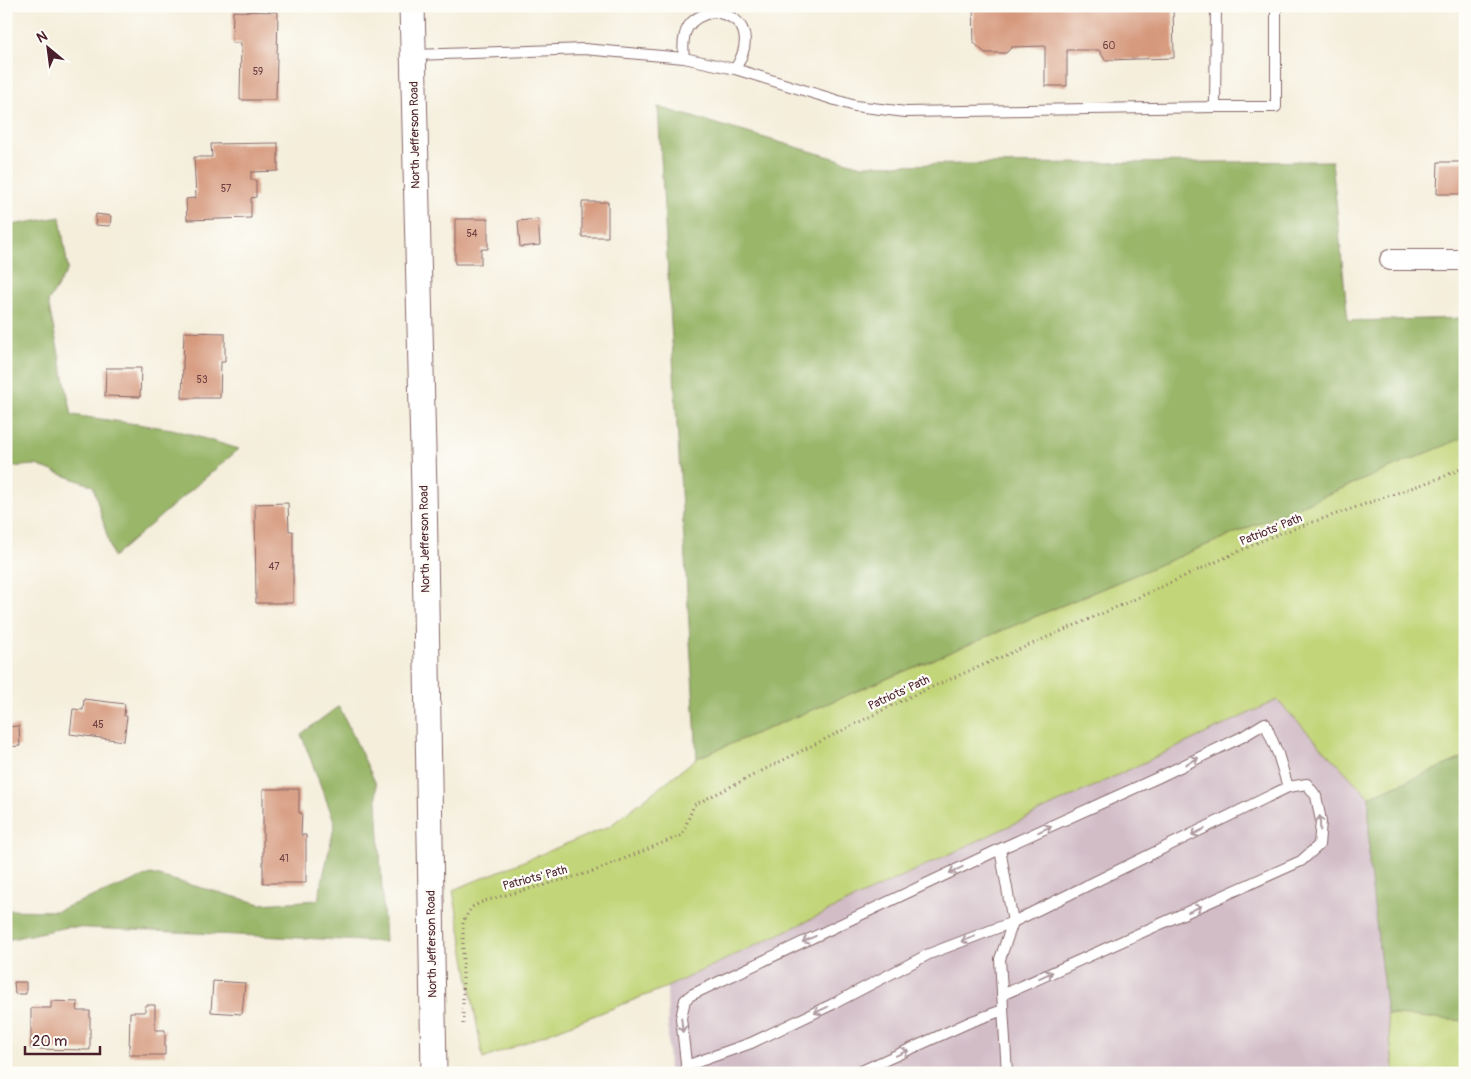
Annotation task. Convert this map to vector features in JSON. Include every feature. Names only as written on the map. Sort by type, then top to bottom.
[{"type":"street","name":"North Jefferson Road","points":[[412,6],[424,490],[434,1073]]},
{"type":"street","points":[[1390,260],[1465,260]]},
{"type":"lane","points":[[1215,107],[1216,6]]},
{"type":"lane","points":[[413,55],[584,49],[684,58],[735,69],[855,106],[906,112],[1276,107],[1276,6]]},
{"type":"lane","points":[[684,58],[684,37],[687,28],[694,20],[703,14],[714,12],[724,14],[734,18],[741,26],[745,36],[746,47],[743,57],[735,69]]},
{"type":"lane","points":[[1002,995],[1301,861],[1319,844],[1321,821],[1316,796],[1307,784],[1288,787],[1013,922],[929,954],[833,1004],[751,1043],[686,1066],[681,1018],[685,1000],[691,995],[1000,849],[1157,778],[1242,737],[1265,723],[1278,754],[1288,787]]},
{"type":"lane","points":[[1000,849],[1013,922],[1000,958],[1007,1073]]},
{"type":"lane","points":[[857,1073],[970,1022],[1003,1010]]},
{"type":"path","name":"Patriots' Path","points":[[463,1024],[463,921],[472,907],[484,901],[592,872],[682,835],[694,805],[909,696],[1124,604],[1270,537],[1465,468]]},
{"type":"shaded area","points":[[1277,700],[1369,797],[1369,864],[1394,1073],[669,1073],[667,987]]},
{"type":"green space","points":[[658,107],[858,165],[1332,161],[1348,321],[1465,318],[1465,437],[697,758]]},
{"type":"green space","points":[[60,217],[68,269],[48,302],[72,415],[172,429],[239,449],[113,557],[93,486],[36,465],[6,467],[6,226]]},
{"type":"green space","points":[[1465,437],[1465,757],[1369,797],[1277,700],[667,987],[483,1059],[453,890],[610,826],[697,758]]},
{"type":"green space","points":[[339,706],[376,784],[385,942],[67,927],[6,940],[6,910],[56,911],[151,874],[261,904],[318,900],[335,823],[301,734]]},
{"type":"green space","points":[[1465,757],[1465,1021],[1387,1014],[1369,864],[1369,797]]},
{"type":"green space","points":[[1387,1014],[1465,1021],[1465,1073],[1394,1073]]},
{"type":"building","points":[[973,6],[1173,6],[1174,58],[1105,60],[1099,50],[1067,50],[1067,86],[1045,86],[1045,46],[1012,47],[1006,53],[985,53],[974,43]]},
{"type":"building","points":[[233,11],[278,12],[276,100],[240,100],[241,43],[232,43]]},
{"type":"building","points":[[278,143],[278,171],[251,172],[251,180],[256,180],[256,197],[251,198],[251,218],[187,220],[186,199],[196,198],[194,157],[212,157],[211,144]]},
{"type":"building","points":[[1438,162],[1465,162],[1465,194],[1437,194]]},
{"type":"building","points":[[582,202],[608,202],[608,237],[582,237]]},
{"type":"building","points":[[96,214],[111,216],[110,226],[95,225]]},
{"type":"building","points":[[455,219],[488,219],[488,249],[481,249],[481,264],[455,264]]},
{"type":"building","points":[[538,219],[540,245],[520,247],[518,221]]},
{"type":"building","points":[[184,332],[225,333],[225,362],[221,362],[220,398],[182,398]]},
{"type":"building","points":[[106,368],[141,368],[140,397],[105,396]]},
{"type":"building","points":[[288,503],[289,531],[293,531],[293,603],[256,603],[255,504]]},
{"type":"building","points":[[84,699],[125,704],[124,716],[127,716],[124,741],[70,734],[73,709],[83,710]]},
{"type":"building","points":[[19,726],[20,746],[6,747],[6,727]]},
{"type":"building","points":[[263,789],[299,789],[299,813],[302,813],[301,835],[306,835],[306,883],[263,883]]},
{"type":"building","points":[[213,981],[245,983],[242,1014],[211,1012]]},
{"type":"building","points":[[14,982],[26,982],[26,994],[15,994]]},
{"type":"building","points":[[51,1001],[78,1002],[77,1011],[90,1011],[90,1050],[31,1049],[31,1008],[51,1008]]},
{"type":"building","points":[[145,1005],[155,1005],[155,1030],[165,1030],[165,1055],[129,1055],[130,1012],[145,1012]]}]
